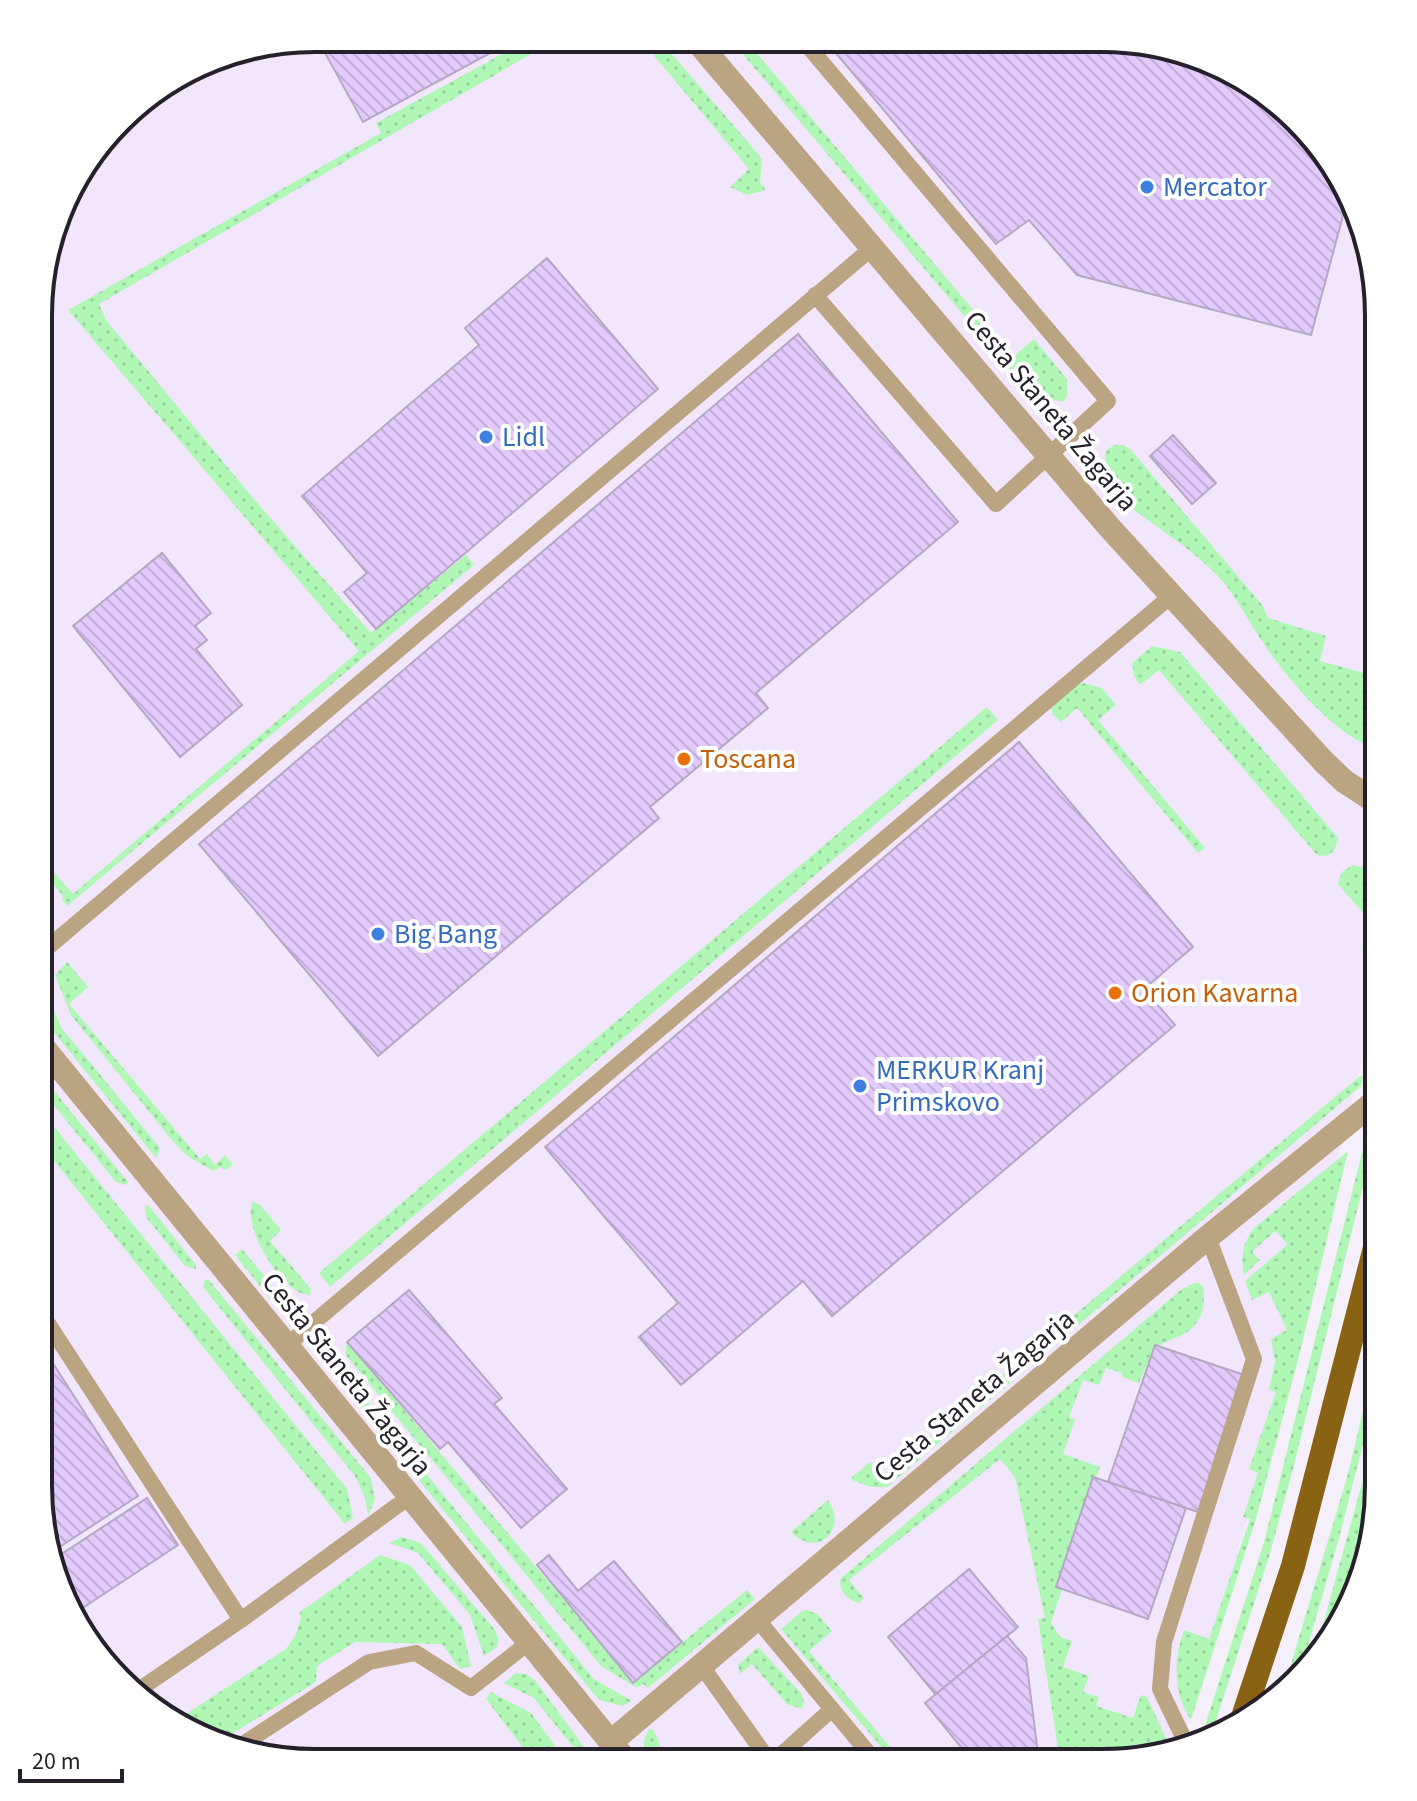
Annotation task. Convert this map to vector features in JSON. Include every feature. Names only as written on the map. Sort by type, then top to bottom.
[{"type":"main road","points":[[1247,1705],[1293,1566],[1364,1290]]},
{"type":"street","name":"Cesta Staneta Žagarja","points":[[706,52],[1171,596],[1324,762],[1365,795]]},
{"type":"street","name":"Cesta Staneta Žagarja","points":[[52,1058],[616,1748]]},
{"type":"street","name":"Cesta Staneta Žagarja","points":[[611,1742],[1208,1237],[1364,1110]]},
{"type":"lane","points":[[813,52],[1108,401],[996,504],[815,295]]},
{"type":"lane","points":[[52,944],[872,248]]},
{"type":"lane","points":[[286,1346],[1171,596]]},
{"type":"lane","points":[[1183,1736],[1160,1689],[1164,1642],[1254,1359],[1208,1237]]},
{"type":"lane","points":[[52,1330],[241,1620]]},
{"type":"lane","points":[[145,1686],[241,1620],[409,1497]]},
{"type":"lane","points":[[757,1619],[864,1748]]},
{"type":"lane","points":[[249,1740],[369,1662],[416,1653],[471,1688],[528,1643]]},
{"type":"lane","points":[[701,1665],[761,1748]]},
{"type":"lane","points":[[787,1748],[831,1710]]},
{"type":"shaded area","points":[[1102,52],[1137,54],[1170,61],[1219,79],[1262,106],[1311,155],[1330,183],[1345,214],[1363,280],[1364,1049],[1262,1468],[1185,1735],[1137,1747],[280,1747],[214,1729],[183,1714],[155,1695],[106,1646],[87,1618],[72,1587],[54,1521],[52,1486],[52,315],[54,280],[61,247],[79,198],[117,141],[141,117],[198,79],[230,66],[280,54]]},
{"type":"green space","points":[[505,52],[535,52],[99,304],[106,320],[253,498],[371,633],[466,555],[474,565],[67,906],[52,883],[52,870],[73,894],[359,651],[68,310],[381,133],[376,123]]},
{"type":"green space","points":[[651,52],[670,52],[759,155],[762,159],[760,183],[766,190],[747,195],[730,187],[749,169]]},
{"type":"green space","points":[[741,52],[756,52],[1013,357],[1034,339],[1067,379],[1064,402],[1031,395]]},
{"type":"green space","points":[[1114,445],[1123,445],[1131,450],[1263,606],[1268,618],[1326,636],[1320,661],[1365,673],[1365,744],[1326,717],[1294,683],[1218,576],[1193,553],[1112,492],[1106,477],[1106,451]]},
{"type":"green space","points":[[1152,646],[1180,652],[1338,838],[1332,852],[1317,855],[1159,670],[1140,685],[1134,676],[1132,663]]},
{"type":"green space","points":[[1084,683],[1102,688],[1116,705],[1098,720],[1205,848],[1198,853],[1077,708],[1061,722],[1053,715],[1051,707],[1077,685]]},
{"type":"green space","points":[[987,707],[998,720],[330,1287],[319,1273]]},
{"type":"green space","points":[[1353,865],[1365,869],[1364,914],[1338,884],[1342,872]]},
{"type":"green space","points":[[67,962],[88,987],[69,1004],[200,1159],[207,1154],[215,1165],[225,1155],[233,1165],[225,1170],[220,1167],[213,1171],[186,1155],[171,1139],[71,1015],[55,975]]},
{"type":"green space","points":[[52,1006],[61,1027],[160,1148],[156,1158],[52,1030]]},
{"type":"green space","points":[[1363,1076],[1361,1086],[887,1487],[871,1487],[850,1479],[870,1462],[882,1476]]},
{"type":"green space","points":[[52,1088],[128,1182],[126,1185],[116,1182],[52,1103]]},
{"type":"green space","points":[[52,1124],[347,1489],[353,1518],[345,1524],[52,1158]]},
{"type":"green space","points":[[1364,1144],[1364,1181],[1269,1557],[1215,1723],[1204,1728],[1264,1542]]},
{"type":"green space","points":[[1348,1151],[1256,1519],[1191,1720],[1178,1687],[1180,1641],[1184,1630],[1209,1639],[1250,1519],[1243,1517],[1258,1473],[1249,1469],[1276,1392],[1269,1390],[1275,1361],[1271,1339],[1287,1330],[1269,1292],[1252,1300],[1245,1281],[1288,1244],[1275,1231],[1252,1252],[1260,1260],[1244,1275],[1243,1250],[1254,1228]]},
{"type":"green space","points":[[253,1201],[281,1230],[270,1241],[311,1289],[310,1295],[288,1284],[267,1258],[253,1226]]},
{"type":"green space","points":[[145,1205],[149,1206],[196,1269],[185,1266],[146,1217]]},
{"type":"green space","points":[[242,1249],[293,1311],[274,1304],[235,1255]]},
{"type":"green space","points":[[205,1279],[209,1280],[371,1478],[375,1499],[368,1516],[365,1498],[355,1476],[203,1287]]},
{"type":"green space","points":[[1197,1282],[1203,1286],[1203,1307],[1199,1319],[1190,1330],[1161,1345],[1148,1362],[1139,1383],[1106,1368],[1099,1385],[1083,1380],[1069,1417],[1075,1420],[1063,1454],[1100,1467],[1066,1563],[1070,1565],[1051,1623],[1060,1637],[1072,1641],[1063,1667],[1089,1676],[1083,1692],[1099,1697],[1096,1706],[1133,1718],[1141,1695],[1147,1697],[1167,1741],[1137,1747],[1058,1748],[1038,1619],[1045,1618],[1015,1477],[1000,1459],[849,1580],[864,1598],[859,1603],[845,1595],[840,1579],[1182,1289]]},
{"type":"green space","points":[[347,1342],[633,1682],[747,1590],[755,1599],[648,1688],[643,1684],[637,1688],[601,1666],[345,1354]]},
{"type":"green space","points":[[330,1356],[594,1679],[632,1701],[622,1706],[599,1700],[332,1374]]},
{"type":"green space","points":[[1364,1406],[1364,1440],[1339,1538],[1306,1651],[1289,1671],[1348,1474]]},
{"type":"green space","points":[[1364,1476],[1360,1538],[1351,1571],[1338,1603],[1321,1631]]},
{"type":"green space","points":[[828,1500],[835,1521],[828,1537],[811,1543],[791,1532]]},
{"type":"green space","points":[[402,1537],[421,1543],[495,1630],[499,1639],[497,1647],[484,1656],[470,1615],[418,1553],[389,1543]]},
{"type":"green space","points":[[380,1555],[410,1565],[462,1627],[471,1666],[460,1669],[442,1644],[355,1642],[317,1666],[316,1682],[231,1735],[185,1715],[286,1649],[297,1630],[301,1617],[299,1613]]},
{"type":"green space","points":[[802,1611],[817,1614],[832,1631],[809,1651],[891,1748],[882,1748],[781,1629]]},
{"type":"green space","points":[[758,1647],[801,1693],[804,1702],[802,1709],[787,1704],[752,1664],[740,1674],[738,1665]]},
{"type":"green space","points":[[516,1673],[526,1674],[535,1680],[585,1748],[574,1748],[534,1698],[504,1683]]},
{"type":"green space","points":[[491,1692],[531,1713],[557,1748],[523,1748],[486,1699]]},
{"type":"green space","points":[[649,1729],[654,1730],[661,1748],[644,1748]]},
{"type":"building","points":[[324,52],[492,52],[363,122]]},
{"type":"building","name":"Mercator","points":[[835,52],[1102,52],[1137,54],[1187,66],[1219,79],[1248,96],[1288,129],[1330,183],[1344,212],[1311,335],[1077,275],[1029,220],[996,244]]},
{"type":"building","name":"Lidl","points":[[547,258],[658,389],[376,629],[344,592],[367,573],[302,496],[479,345],[465,328]]},
{"type":"building","points":[[798,334],[958,522],[756,693],[768,708],[650,807],[659,818],[378,1056],[199,844]]},
{"type":"building","points":[[1173,435],[1216,483],[1192,504],[1150,456]]},
{"type":"building","points":[[162,553],[211,613],[195,626],[207,640],[196,649],[242,705],[180,757],[73,626]]},
{"type":"building","name":"MERKUR Kranj Primskovo","points":[[1019,742],[1193,947],[1144,989],[1175,1025],[832,1316],[803,1281],[681,1385],[639,1337],[678,1303],[545,1147]]},
{"type":"building","points":[[409,1290],[502,1398],[494,1404],[567,1489],[521,1528],[448,1442],[440,1449],[347,1342]]},
{"type":"building","points":[[1155,1345],[1250,1377],[1204,1514],[1108,1482]]},
{"type":"building","points":[[52,1362],[138,1496],[60,1547],[52,1486]]},
{"type":"building","points":[[1093,1477],[1186,1508],[1148,1619],[1056,1587]]},
{"type":"building","points":[[147,1498],[178,1545],[82,1608],[61,1554]]},
{"type":"building","points":[[549,1555],[578,1591],[614,1561],[682,1642],[633,1683],[537,1565]]},
{"type":"building","points":[[969,1569],[1018,1627],[936,1695],[888,1637]]},
{"type":"building","points":[[1007,1636],[1026,1658],[1037,1748],[962,1748],[925,1703]]},
{"type":"place","name":"Mercator","points":[[1147,187]]},
{"type":"place","name":"Lidl","points":[[486,437]]},
{"type":"place","name":"Toscana","points":[[684,759]]},
{"type":"place","name":"Big Bang","points":[[378,934]]},
{"type":"place","name":"Orion Kavarna","points":[[1115,993]]},
{"type":"place","name":"MERKUR Kranj Primskovo","points":[[860,1086]]}]
